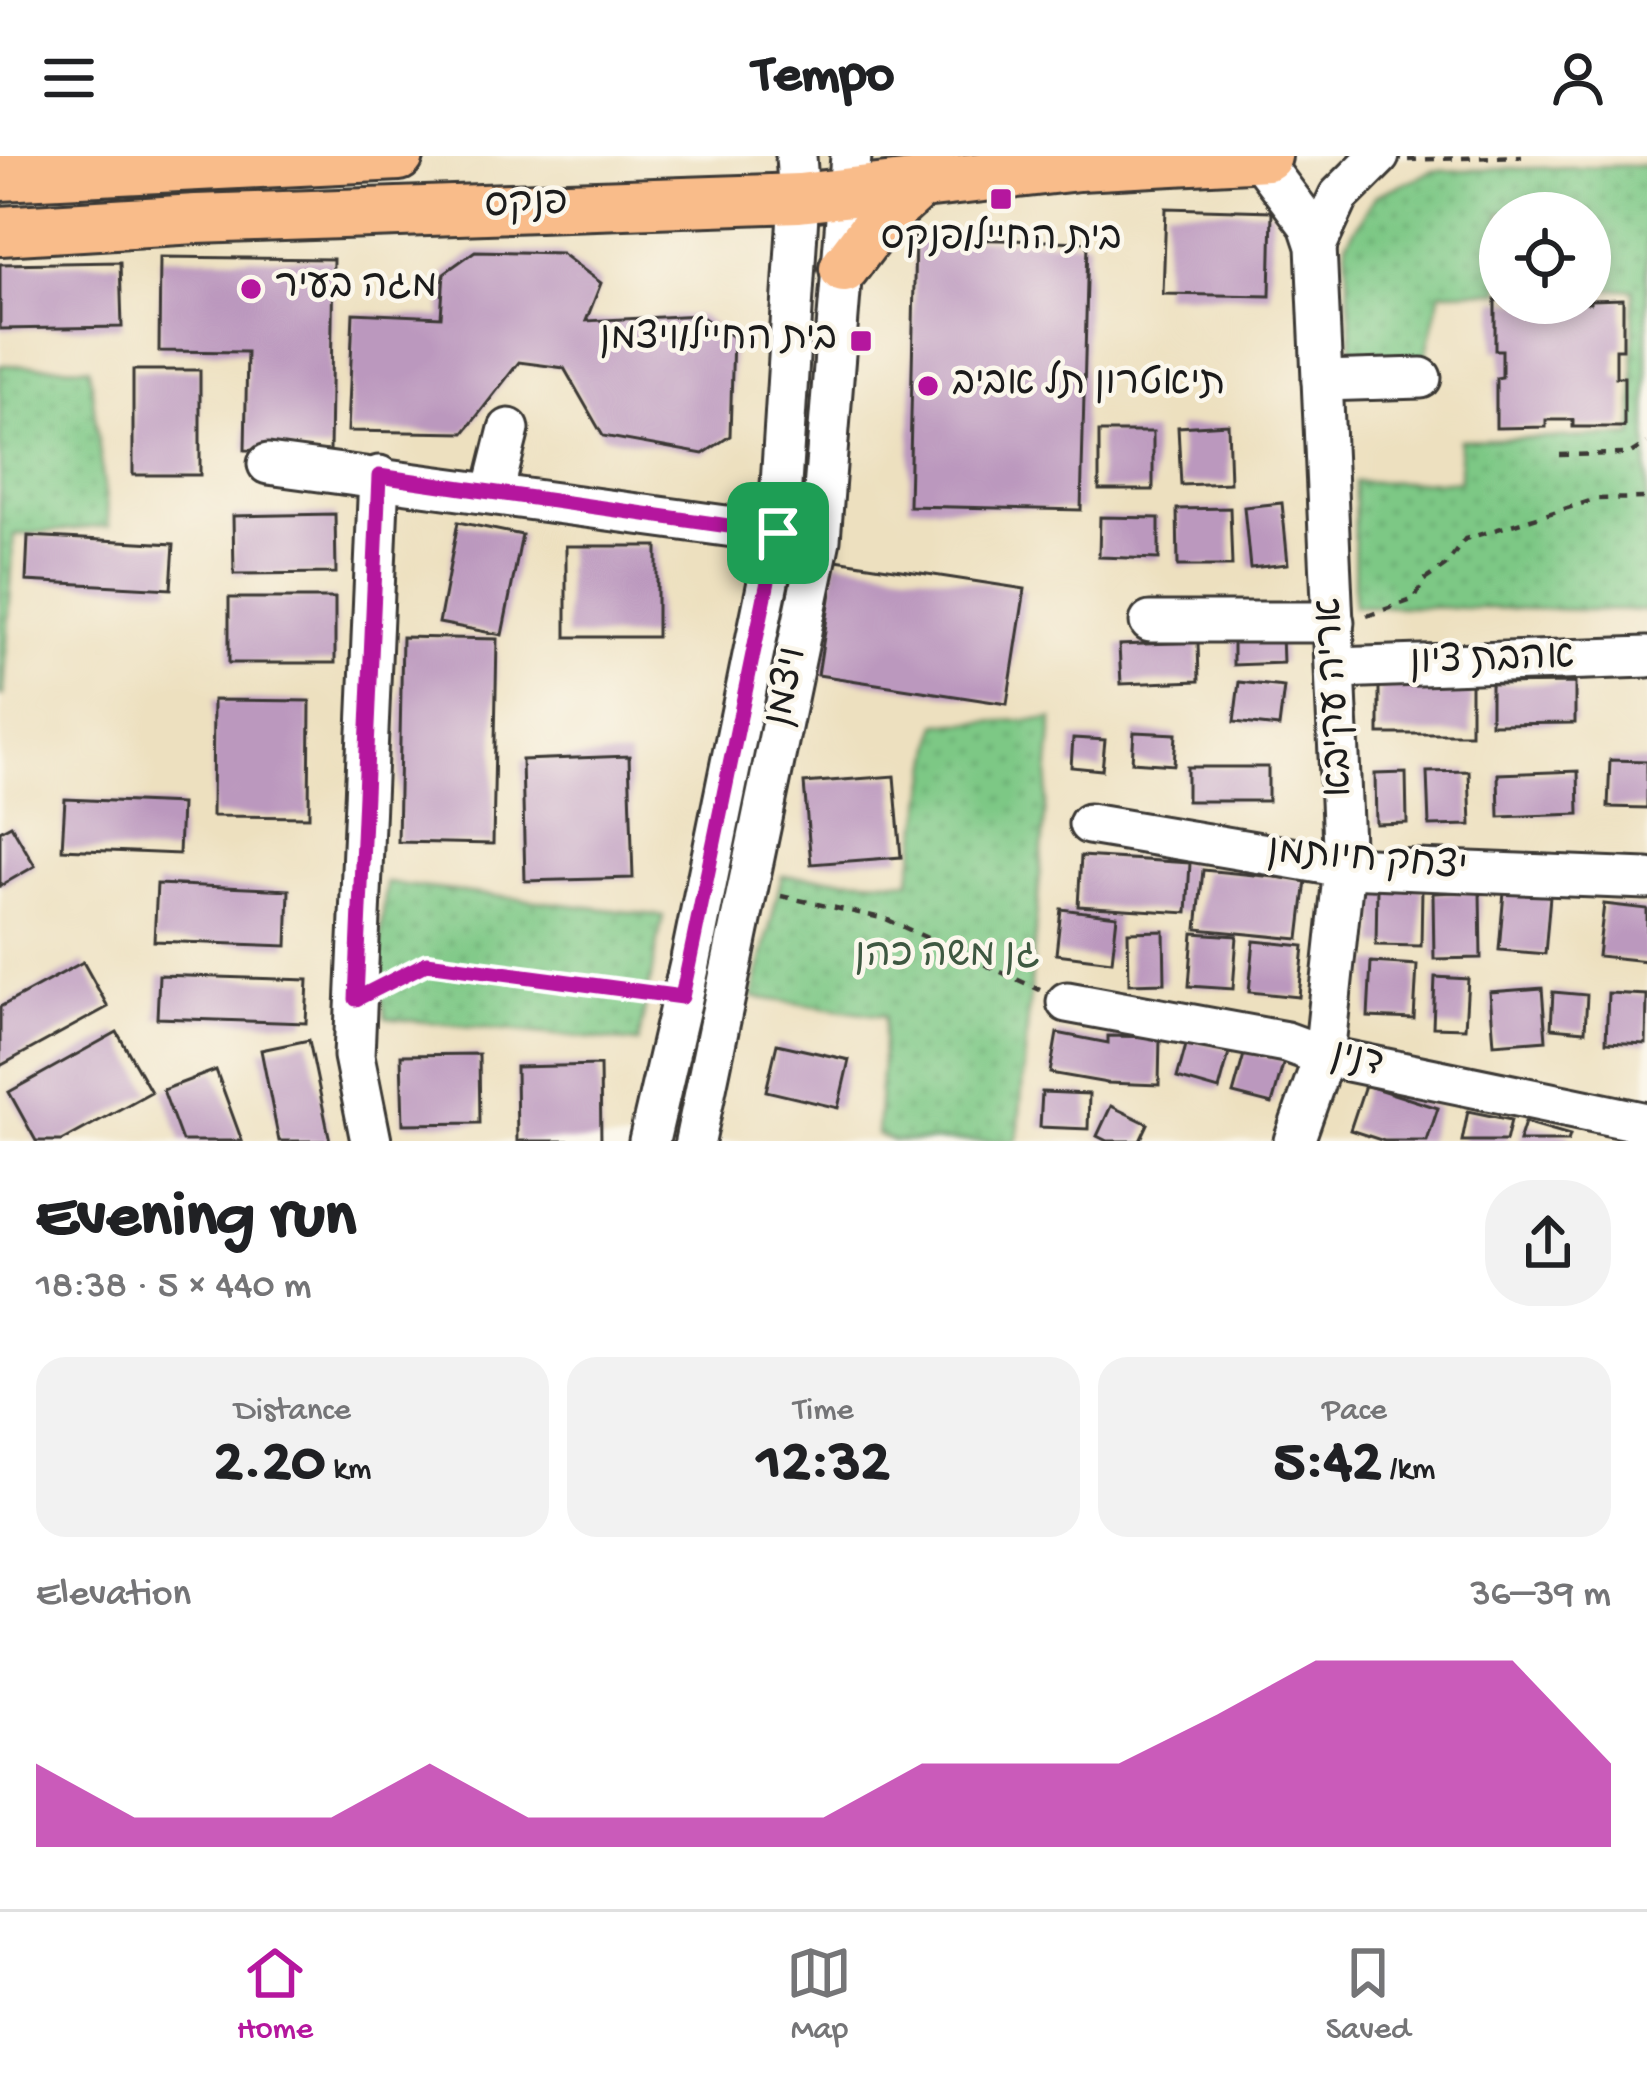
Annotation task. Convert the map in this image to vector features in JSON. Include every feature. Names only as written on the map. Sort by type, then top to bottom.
[{"type":"main road","points":[[0,176],[116,163],[399,156]]},
{"type":"main road","name":"פנקס","points":[[0,231],[798,177],[850,175],[918,185],[1079,166],[1267,156]]},
{"type":"main road","points":[[844,268],[878,223],[918,185]]},
{"type":"street","name":"אריה עקיבא","points":[[1258,157],[1309,226],[1316,246],[1337,668],[1344,867],[1324,1056],[1294,1141]]},
{"type":"street","name":"אריה עקיבא","points":[[1316,246],[1339,196],[1390,158]]},
{"type":"street","name":"ויצמן","points":[[694,1141],[820,540],[850,175]]},
{"type":"street","name":"ויצמן","points":[[649,1141],[778,533],[798,177]]},
{"type":"street","points":[[1322,381],[1421,378]]},
{"type":"street","points":[[493,494],[509,429]]},
{"type":"street","points":[[268,464],[778,533]]},
{"type":"street","points":[[371,1141],[354,1056],[379,476]]},
{"type":"street","points":[[1150,622],[1334,622]]},
{"type":"street","name":"אהבת ציון","points":[[1337,668],[1647,657]]},
{"type":"street","name":"יצחק חיותמן","points":[[1089,824],[1344,867],[1647,879]]},
{"type":"street","name":"דנין","points":[[1066,1002],[1286,1042],[1324,1056],[1647,1123]]},
{"type":"path","points":[[1390,158],[1522,156]]},
{"type":"path","points":[[1560,455],[1629,454],[1647,443]]},
{"type":"path","points":[[1383,613],[1415,598],[1423,581],[1445,566],[1466,538],[1598,499],[1647,498]]},
{"type":"path","points":[[748,888],[886,920],[1066,1002]]},
{"type":"path","points":[[356,999],[427,963],[682,997]]},
{"type":"green space","points":[[1647,165],[1647,611],[1354,606],[1355,482],[1460,481],[1460,440],[1634,436],[1633,289],[1611,289],[1611,192],[1479,192],[1479,291],[1441,292],[1425,360],[1353,365],[1346,243],[1376,195],[1433,171]]},
{"type":"green space","points":[[0,365],[89,367],[109,526],[14,535],[4,695],[0,695]]},
{"type":"green space","name":"גן משה כהן","points":[[1053,719],[1018,1137],[1016,1141],[894,1141],[877,1135],[885,1016],[753,997],[782,876],[910,881],[938,724]]},
{"type":"green space","points":[[386,883],[663,916],[638,1043],[386,1018],[377,975]]},
{"type":"building","points":[[1166,208],[1272,211],[1270,296],[1163,294]]},
{"type":"building","points":[[915,238],[1088,242],[1081,510],[909,506]]},
{"type":"building","points":[[475,251],[561,253],[601,283],[586,321],[699,315],[733,337],[730,436],[703,454],[603,436],[564,368],[519,362],[464,433],[348,431],[353,313],[441,317],[444,273]]},
{"type":"building","points":[[160,257],[333,259],[330,451],[245,450],[247,352],[159,351]]},
{"type":"building","points":[[120,262],[122,327],[0,329],[0,264]]},
{"type":"building","points":[[1611,299],[1623,299],[1623,349],[1616,349],[1616,377],[1624,377],[1624,427],[1573,427],[1573,420],[1546,420],[1546,427],[1496,428],[1496,378],[1502,377],[1502,350],[1495,350],[1495,324],[1611,324]]},
{"type":"building","points":[[133,370],[200,370],[200,475],[133,475]]},
{"type":"building","points":[[1228,424],[1230,483],[1181,485],[1178,427]]},
{"type":"building","points":[[1099,432],[1153,432],[1153,490],[1099,490]]},
{"type":"building","points":[[1282,503],[1288,564],[1250,568],[1244,507]]},
{"type":"building","points":[[1230,508],[1232,566],[1178,566],[1177,509]]},
{"type":"building","points":[[335,514],[336,573],[234,574],[233,516]]},
{"type":"building","points":[[1100,517],[1159,518],[1159,559],[1099,557]]},
{"type":"building","points":[[458,522],[522,535],[502,635],[439,623]]},
{"type":"building","points":[[28,536],[174,544],[171,589],[26,581]]},
{"type":"building","points":[[566,546],[657,546],[657,637],[566,637]]},
{"type":"building","points":[[836,560],[1025,589],[1007,704],[818,675]]},
{"type":"building","points":[[229,598],[335,598],[335,663],[229,663]]},
{"type":"building","points":[[1282,635],[1283,663],[1233,665],[1233,637]]},
{"type":"building","points":[[402,637],[497,639],[493,844],[398,842]]},
{"type":"building","points":[[1198,642],[1199,681],[1121,684],[1119,645]]},
{"type":"building","points":[[1379,679],[1471,679],[1471,734],[1379,734]]},
{"type":"building","points":[[1239,682],[1284,687],[1279,727],[1234,722]]},
{"type":"building","points":[[1575,683],[1575,723],[1491,724],[1491,684]]},
{"type":"building","points":[[213,700],[310,701],[309,817],[212,816]]},
{"type":"building","points":[[1134,732],[1176,734],[1174,765],[1132,762]]},
{"type":"building","points":[[1073,738],[1105,740],[1102,770],[1071,767]]},
{"type":"building","points":[[629,756],[633,878],[525,881],[522,760]]},
{"type":"building","points":[[1610,760],[1647,761],[1647,808],[1608,807]]},
{"type":"building","points":[[1187,767],[1268,767],[1268,801],[1187,801]]},
{"type":"building","points":[[1469,771],[1471,825],[1429,826],[1427,772]]},
{"type":"building","points":[[1578,771],[1579,814],[1499,817],[1498,774]]},
{"type":"building","points":[[1406,773],[1407,823],[1376,824],[1375,774]]},
{"type":"building","points":[[894,776],[901,857],[811,864],[804,783]]},
{"type":"building","points":[[65,799],[181,804],[179,854],[62,849]]},
{"type":"building","points":[[11,825],[35,866],[0,886],[0,831]]},
{"type":"building","points":[[1081,856],[1190,863],[1187,913],[1078,906]]},
{"type":"building","points":[[1203,870],[1306,880],[1299,939],[1197,929]]},
{"type":"building","points":[[157,884],[289,890],[287,946],[154,941]]},
{"type":"building","points":[[1377,886],[1422,888],[1421,946],[1376,945]]},
{"type":"building","points":[[1480,891],[1481,958],[1434,959],[1433,893]]},
{"type":"building","points":[[1504,892],[1550,896],[1545,954],[1499,950]]},
{"type":"building","points":[[1604,904],[1647,909],[1647,961],[1598,956]]},
{"type":"building","points":[[1061,909],[1117,916],[1112,961],[1056,954]]},
{"type":"building","points":[[1164,931],[1165,983],[1129,984],[1128,932]]},
{"type":"building","points":[[1193,933],[1237,936],[1233,989],[1189,986]]},
{"type":"building","points":[[1254,941],[1304,946],[1299,997],[1249,992]]},
{"type":"building","points":[[83,962],[108,1007],[0,1066],[0,1007]]},
{"type":"building","points":[[1371,962],[1417,965],[1414,1019],[1368,1017]]},
{"type":"building","points":[[159,975],[308,980],[306,1023],[157,1018]]},
{"type":"building","points":[[1435,977],[1468,979],[1465,1028],[1433,1027]]},
{"type":"building","points":[[1542,988],[1546,1040],[1494,1044],[1490,992]]},
{"type":"building","points":[[1553,992],[1587,995],[1585,1031],[1551,1028]]},
{"type":"building","points":[[1608,993],[1647,995],[1646,1044],[1606,1042]]},
{"type":"building","points":[[117,1032],[151,1092],[62,1141],[36,1141],[9,1092]]},
{"type":"building","points":[[1057,1033],[1108,1043],[1108,1036],[1160,1037],[1159,1085],[1107,1083],[1050,1073]]},
{"type":"building","points":[[1188,1038],[1230,1050],[1219,1090],[1177,1078]]},
{"type":"building","points":[[309,1040],[330,1141],[279,1141],[261,1050]]},
{"type":"building","points":[[777,1044],[849,1060],[838,1108],[766,1091]]},
{"type":"building","points":[[1245,1051],[1284,1061],[1272,1104],[1233,1094]]},
{"type":"building","points":[[479,1054],[480,1123],[403,1124],[401,1055]]},
{"type":"building","points":[[600,1065],[601,1141],[517,1141],[516,1067]]},
{"type":"building","points":[[216,1070],[242,1141],[182,1141],[163,1090]]},
{"type":"building","points":[[1365,1085],[1438,1108],[1427,1141],[1384,1141],[1350,1130]]},
{"type":"building","points":[[1042,1092],[1089,1094],[1088,1129],[1040,1127]]},
{"type":"building","points":[[1111,1106],[1148,1124],[1140,1141],[1107,1141],[1097,1136]]},
{"type":"building","points":[[1468,1111],[1511,1120],[1506,1141],[1462,1141]]},
{"type":"building","points":[[1525,1122],[1570,1135],[1568,1141],[1519,1141]]},
{"type":"place","name":"בית החייל/פנקס","points":[[1001,199]]},
{"type":"place","name":"מגה בעיר","points":[[251,289]]},
{"type":"place","name":"בית החייל/ויצמן","points":[[861,341]]},
{"type":"place","name":"תיאטרון תל אביב","points":[[928,386]]},
{"type":"route","points":[[379,476],[778,533],[682,997],[427,963],[356,999],[379,476]]}]
